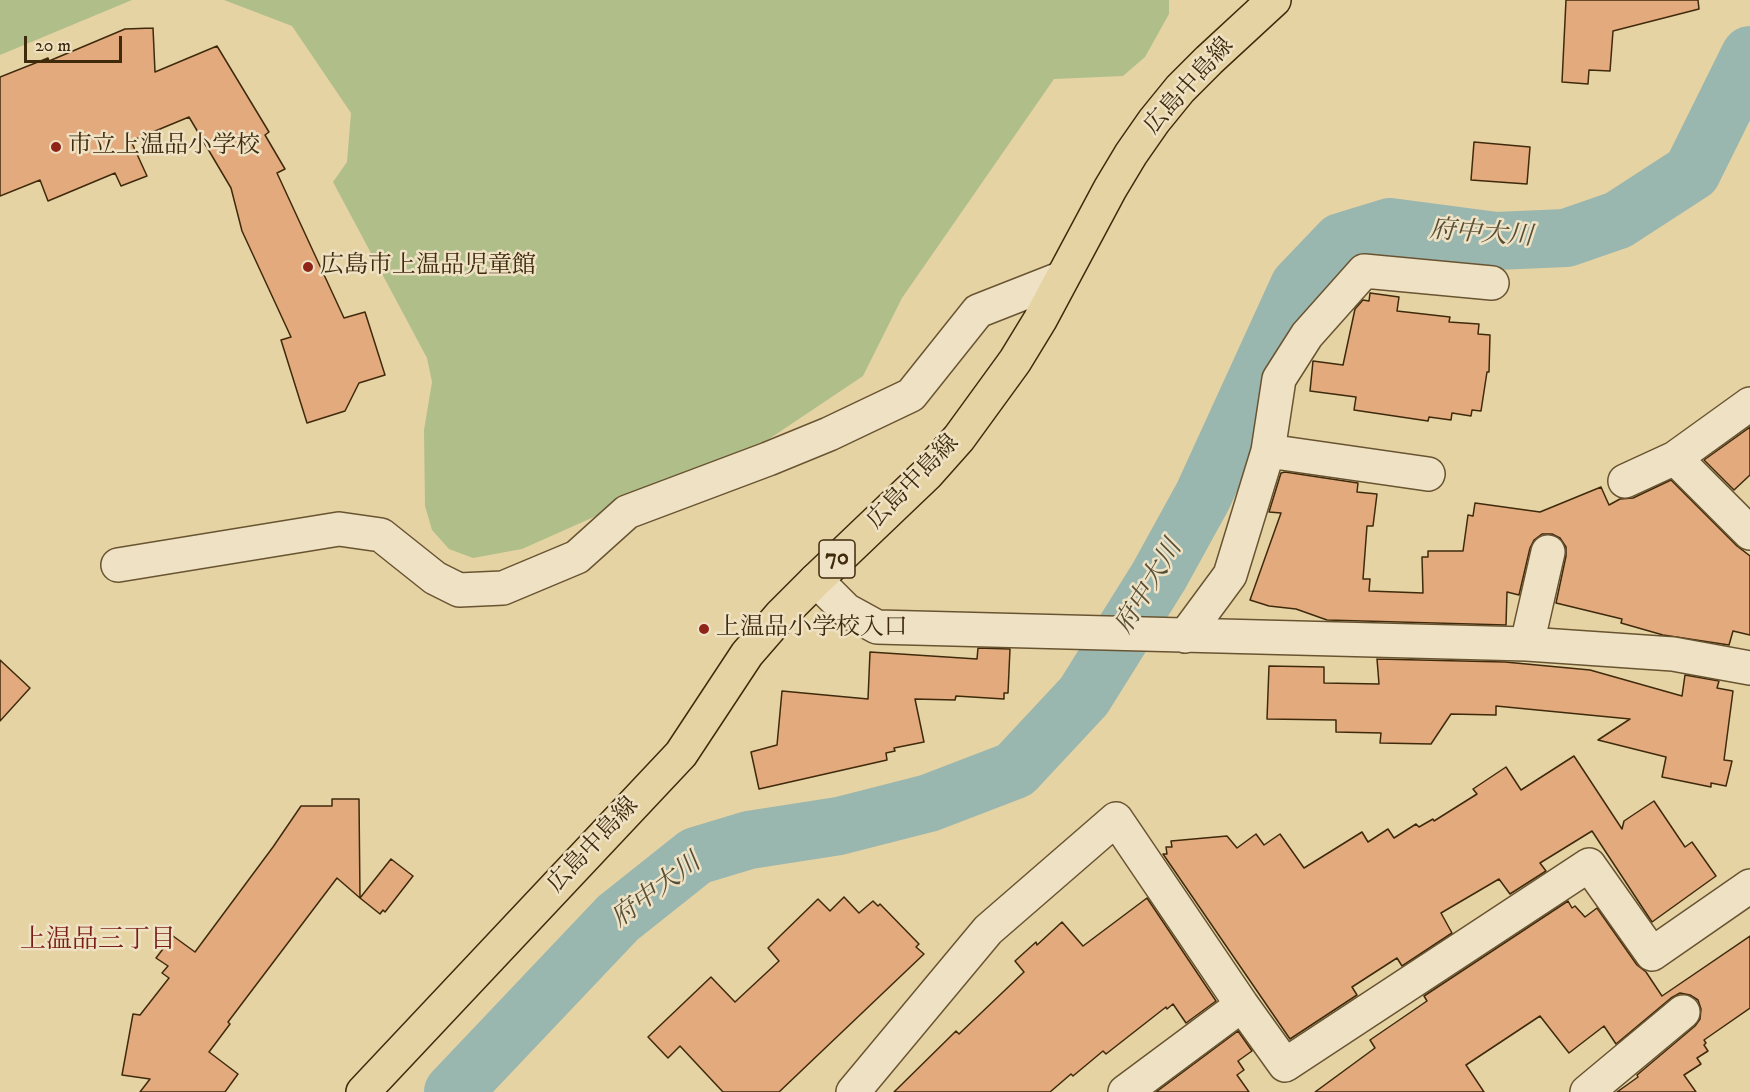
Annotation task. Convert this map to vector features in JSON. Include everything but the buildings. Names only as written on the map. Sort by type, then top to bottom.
[{"type":"main road","name":"広島中島線","points":[[363,1092],[681,754],[747,654],[816,580],[927,474],[959,438],[1016,361],[1110,189],[1154,121],[1209,60],[1274,0]]},
{"type":"street","points":[[1176,636],[1230,575],[1268,451],[1279,379],[1307,335],[1364,271],[1492,283]]},
{"type":"street","points":[[118,565],[339,529],[381,535],[435,578],[459,590],[503,588],[577,557],[627,513],[808,442],[911,395],[978,311],[1062,278]]},
{"type":"street","points":[[1625,481],[1675,458],[1750,404]]},
{"type":"street","points":[[1268,451],[1428,474]]},
{"type":"street","points":[[1675,458],[1750,533]]},
{"type":"street","points":[[1527,644],[1548,552]]},
{"type":"street","points":[[816,580],[846,610],[877,627],[1527,644],[1673,654],[1750,668]]},
{"type":"street","points":[[853,1092],[988,930],[1116,819],[1285,1065],[1588,865],[1652,954],[1750,886]]},
{"type":"street","points":[[1125,1092],[1242,1005]]},
{"type":"street","points":[[1587,1092],[1683,1012]]},
{"type":"green space","points":[[0,0],[132,0],[0,55]]},
{"type":"green space","points":[[224,0],[1169,0],[1169,14],[1145,57],[1123,76],[1054,79],[902,298],[863,376],[769,439],[522,549],[473,558],[449,549],[432,530],[425,506],[424,430],[432,382],[427,358],[333,182],[347,162],[351,113],[292,26]]},
{"type":"waterway","name":"府中大川","points":[[453,1092],[618,918],[696,856],[749,840],[839,826],[929,803],[1015,770],[1084,696],[1159,576],[1203,496],[1299,286],[1341,242],[1390,227],[1496,241],[1566,238],[1618,220],[1692,172],[1750,55]]},
{"type":"place","name":"市立上温品小学校","points":[[56,147]]},
{"type":"place","name":"広島市上温品児童館","points":[[308,267]]},
{"type":"place","name":"上温品小学校入口","points":[[704,629]]},
{"type":"district","name":"上温品三丁目","points":[[98,942]]}]
